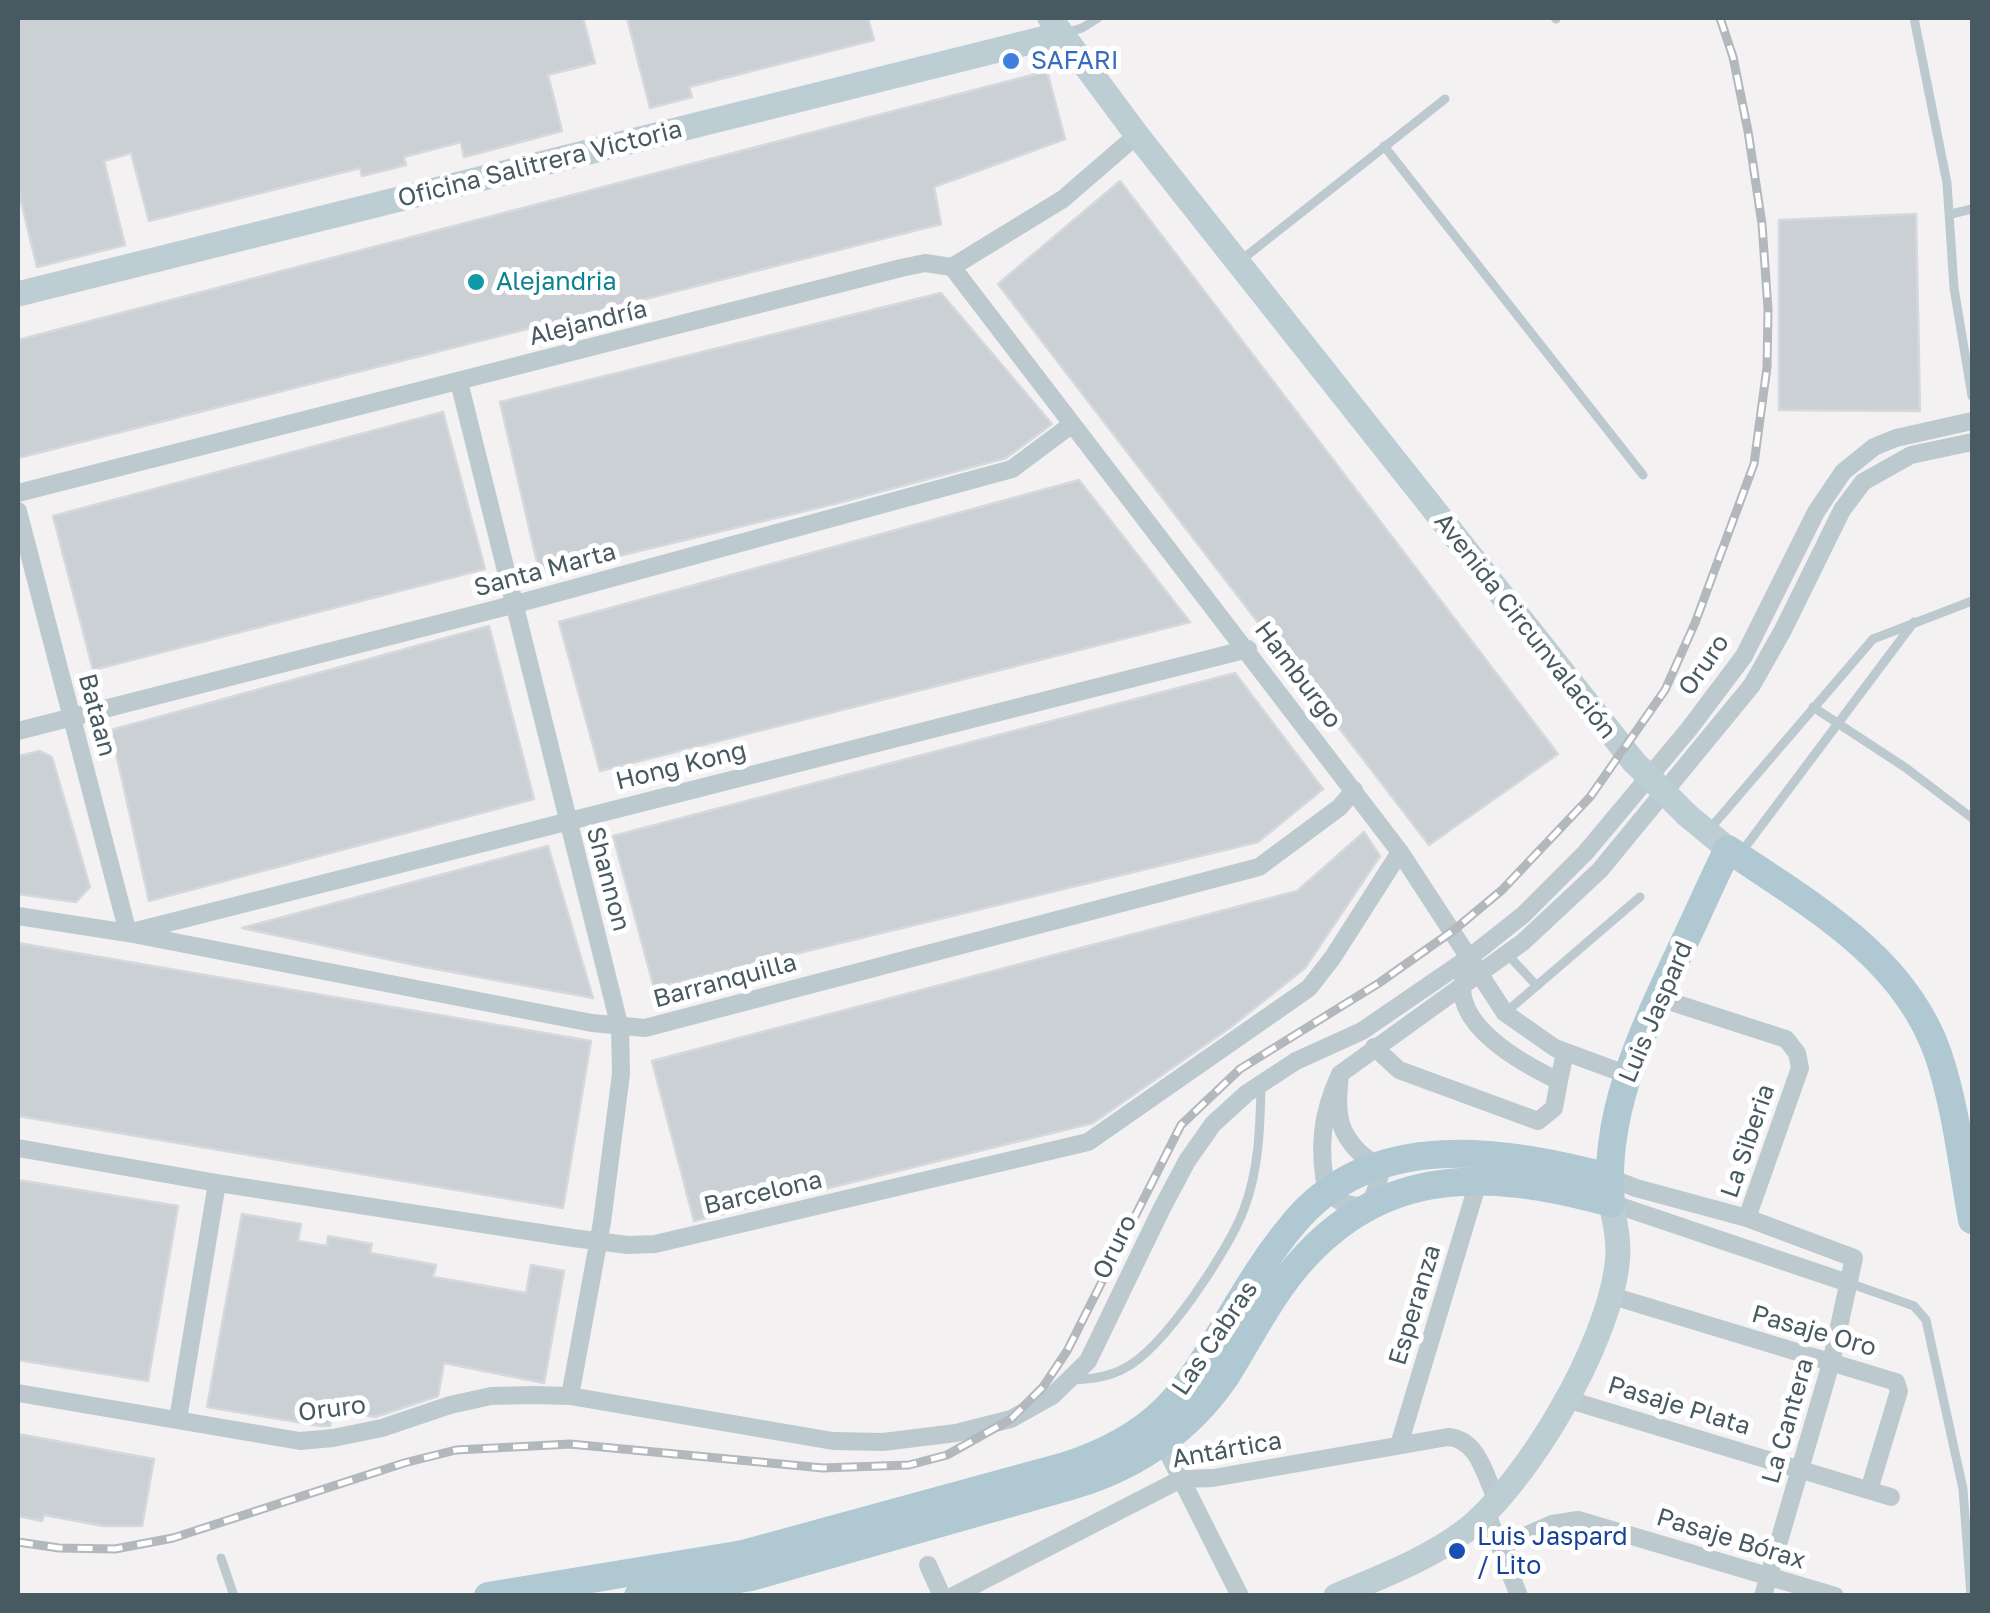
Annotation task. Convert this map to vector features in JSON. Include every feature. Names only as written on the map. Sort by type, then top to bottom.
[{"type":"main road","name":"Luis Jaspard","points":[[1609,1190],[1618,1111],[1628,1075],[1724,846]]},
{"type":"main road","name":"Avenida Circunvalación","points":[[1724,846],[1858,941],[1907,993],[1929,1032],[1944,1074],[1972,1220]]},
{"type":"main road","name":"Las Cabras","points":[[488,1596],[743,1554],[1065,1466],[1111,1448],[1150,1422],[1183,1392],[1209,1356],[1246,1290],[1296,1221],[1327,1193],[1379,1165],[1449,1152],[1534,1160],[1609,1190]]},
{"type":"main road","name":"Las Cabras","points":[[638,1596],[750,1577],[1074,1485],[1121,1468],[1163,1442],[1213,1394],[1294,1269],[1328,1235],[1368,1208],[1433,1184],[1478,1179],[1609,1190]]},
{"type":"street","name":"Avenida Circunvalación","points":[[1056,26],[1136,135],[1634,762],[1724,846]]},
{"type":"street","name":"Oficina Salitrera Victoria","points":[[18,294],[1056,26]]},
{"type":"street","points":[[952,267],[1063,199],[1136,135]]},
{"type":"street","name":"Alejandría","points":[[18,493],[901,268],[925,263],[952,267]]},
{"type":"street","name":"Hamburgo","points":[[952,267],[1400,852],[1505,1013],[1565,1052],[1628,1075]]},
{"type":"street","name":"Shannon","points":[[459,382],[620,1028],[621,1074],[599,1241],[570,1396]]},
{"type":"street","name":"Oruro","points":[[18,1393],[300,1441],[382,1428],[492,1396],[570,1396],[856,1444],[956,1433],[1011,1420],[1052,1396],[1088,1360],[1187,1162],[1212,1124],[1296,1061],[1362,1031],[1470,957],[1523,915],[1586,852],[1744,656],[1816,512],[1843,472],[1874,447],[1896,438],[1972,421]]},
{"type":"street","name":"Santa Marta","points":[[18,731],[516,604],[1012,469],[1070,425]]},
{"type":"street","name":"Oruro","points":[[1340,1074],[1508,954],[1600,870],[1752,685],[1842,510],[1863,482],[1911,456],[1972,442]]},
{"type":"street","name":"Bataan","points":[[18,510],[128,933]]},
{"type":"street","name":"Hong Kong","points":[[128,933],[1248,649]]},
{"type":"street","name":"Barranquilla","points":[[18,916],[128,933],[620,1028],[645,1028],[1260,867],[1340,806],[1354,790]]},
{"type":"street","name":"Barcelona","points":[[18,1148],[216,1183],[599,1241],[655,1244],[1088,1142],[1309,988],[1400,852]]},
{"type":"street","points":[[1470,957],[1461,988],[1470,1013],[1490,1038],[1518,1062],[1560,1082]]},
{"type":"street","name":"La Siberia","points":[[1659,998],[1786,1040],[1797,1053],[1800,1068],[1748,1218]]},
{"type":"street","points":[[1374,1047],[1399,1070],[1538,1121],[1554,1108],[1565,1052]]},
{"type":"street","points":[[1340,1074],[1338,1104],[1346,1137],[1379,1165],[1379,1184],[1368,1208],[1343,1203],[1327,1193],[1320,1131],[1328,1098],[1340,1074]]},
{"type":"street","name":"Esperanza","points":[[1399,1445],[1478,1179]]},
{"type":"street","points":[[178,1419],[216,1183]]},
{"type":"street","name":"Las Cabras","points":[[1609,1190],[1636,1188],[1748,1218],[1854,1258]]},
{"type":"street","name":"Las Cabras","points":[[1609,1190],[1848,1283]]},
{"type":"street","name":"Luis Jaspard","points":[[1336,1596],[1430,1554],[1469,1528],[1534,1450],[1592,1349],[1609,1295],[1617,1264],[1618,1237],[1609,1190]]},
{"type":"street","name":"La Cantera","points":[[1765,1586],[1830,1364],[1854,1258]]},
{"type":"street","name":"Pasaje Oro","points":[[1609,1295],[1893,1380],[1899,1388],[1869,1490]]},
{"type":"street","name":"Pasaje Plata","points":[[1566,1399],[1891,1496]]},
{"type":"street","name":"Antártica","points":[[953,1596],[1180,1479],[1212,1478],[1448,1436],[1470,1444],[1491,1505]]},
{"type":"street","points":[[1163,1442],[1240,1596]]},
{"type":"street","points":[[1491,1505],[1500,1547],[1518,1596]]},
{"type":"street","name":"Pasaje Bórax","points":[[1500,1547],[1552,1524],[1578,1520],[1765,1586],[1835,1596]]},
{"type":"street","points":[[928,1564],[942,1596]]},
{"type":"lane","points":[[1056,26],[1082,28],[1098,18]]},
{"type":"lane","points":[[1914,18],[1951,214],[1954,288],[1972,396]]},
{"type":"lane","points":[[1238,262],[1444,99]]},
{"type":"lane","points":[[1384,146],[1643,476]]},
{"type":"lane","points":[[1951,214],[1972,209]]},
{"type":"lane","points":[[1724,846],[1813,707],[1873,639],[1972,601]]},
{"type":"lane","points":[[1724,846],[1838,724],[1915,622]]},
{"type":"lane","points":[[1813,707],[1906,768],[1972,818]]},
{"type":"lane","points":[[1505,1013],[1640,897]]},
{"type":"lane","points":[[1508,954],[1537,986]]},
{"type":"lane","points":[[1070,1380],[1098,1378],[1128,1367],[1173,1323],[1214,1268],[1244,1208],[1260,1143],[1261,1084]]},
{"type":"lane","points":[[1848,1283],[1914,1306],[1926,1320],[1963,1489],[1971,1596]]},
{"type":"lane","points":[[221,1558],[234,1596]]},
{"type":"building","points":[[18,18],[583,18],[595,63],[548,75],[562,131],[464,157],[461,142],[404,157],[406,165],[362,176],[360,168],[149,221],[131,153],[104,161],[125,245],[37,267],[18,189]]},
{"type":"building","points":[[627,18],[868,18],[874,40],[689,87],[692,97],[650,108]]},
{"type":"building","name":"Alejandria","points":[[1047,71],[1065,139],[934,187],[941,224],[18,458],[18,340]]},
{"type":"building","points":[[1120,181],[1558,754],[1429,845],[998,284]]},
{"type":"building","points":[[1916,214],[1920,411],[1779,410],[1779,220]]},
{"type":"building","points":[[941,293],[1052,424],[1006,458],[540,575],[500,402]]},
{"type":"building","points":[[443,412],[485,569],[93,670],[53,516]]},
{"type":"building","points":[[1079,480],[1190,622],[600,771],[559,622]]},
{"type":"building","points":[[489,626],[534,799],[149,901],[111,730]]},
{"type":"building","points":[[1235,673],[1323,789],[1258,842],[654,988],[613,836]]},
{"type":"building","points":[[40,751],[52,757],[90,887],[76,902],[18,894],[18,756]]},
{"type":"building","points":[[1364,832],[1380,856],[1305,968],[1231,1027],[1093,1123],[694,1221],[652,1061],[1297,891]]},
{"type":"building","points":[[548,846],[593,998],[242,928]]},
{"type":"building","points":[[18,943],[591,1041],[563,1208],[18,1116]]},
{"type":"building","points":[[18,1180],[178,1206],[148,1381],[18,1360]]},
{"type":"building","points":[[242,1214],[301,1224],[298,1241],[327,1246],[328,1236],[372,1244],[370,1253],[436,1265],[433,1277],[526,1293],[531,1265],[564,1271],[544,1383],[444,1363],[438,1396],[375,1417],[333,1409],[330,1426],[207,1407]]},
{"type":"building","points":[[18,1434],[154,1459],[142,1526],[103,1526],[44,1515],[42,1521],[18,1516]]},
{"type":"railway","points":[[18,1542],[59,1548],[115,1549],[173,1538],[404,1463],[456,1450],[570,1444],[823,1468],[909,1465],[947,1455],[1011,1419],[1043,1387],[1067,1351],[1181,1125],[1240,1069],[1379,983],[1502,890],[1590,797],[1665,690],[1695,623],[1754,464],[1767,367],[1768,309],[1762,224],[1733,57],[1720,18]]},
{"type":"place","name":"SAFARI","points":[[1011,61]]},
{"type":"place","name":"Alejandria","points":[[476,282]]},
{"type":"place","name":"Luis Jaspard / Lito","points":[[1457,1551]]}]
